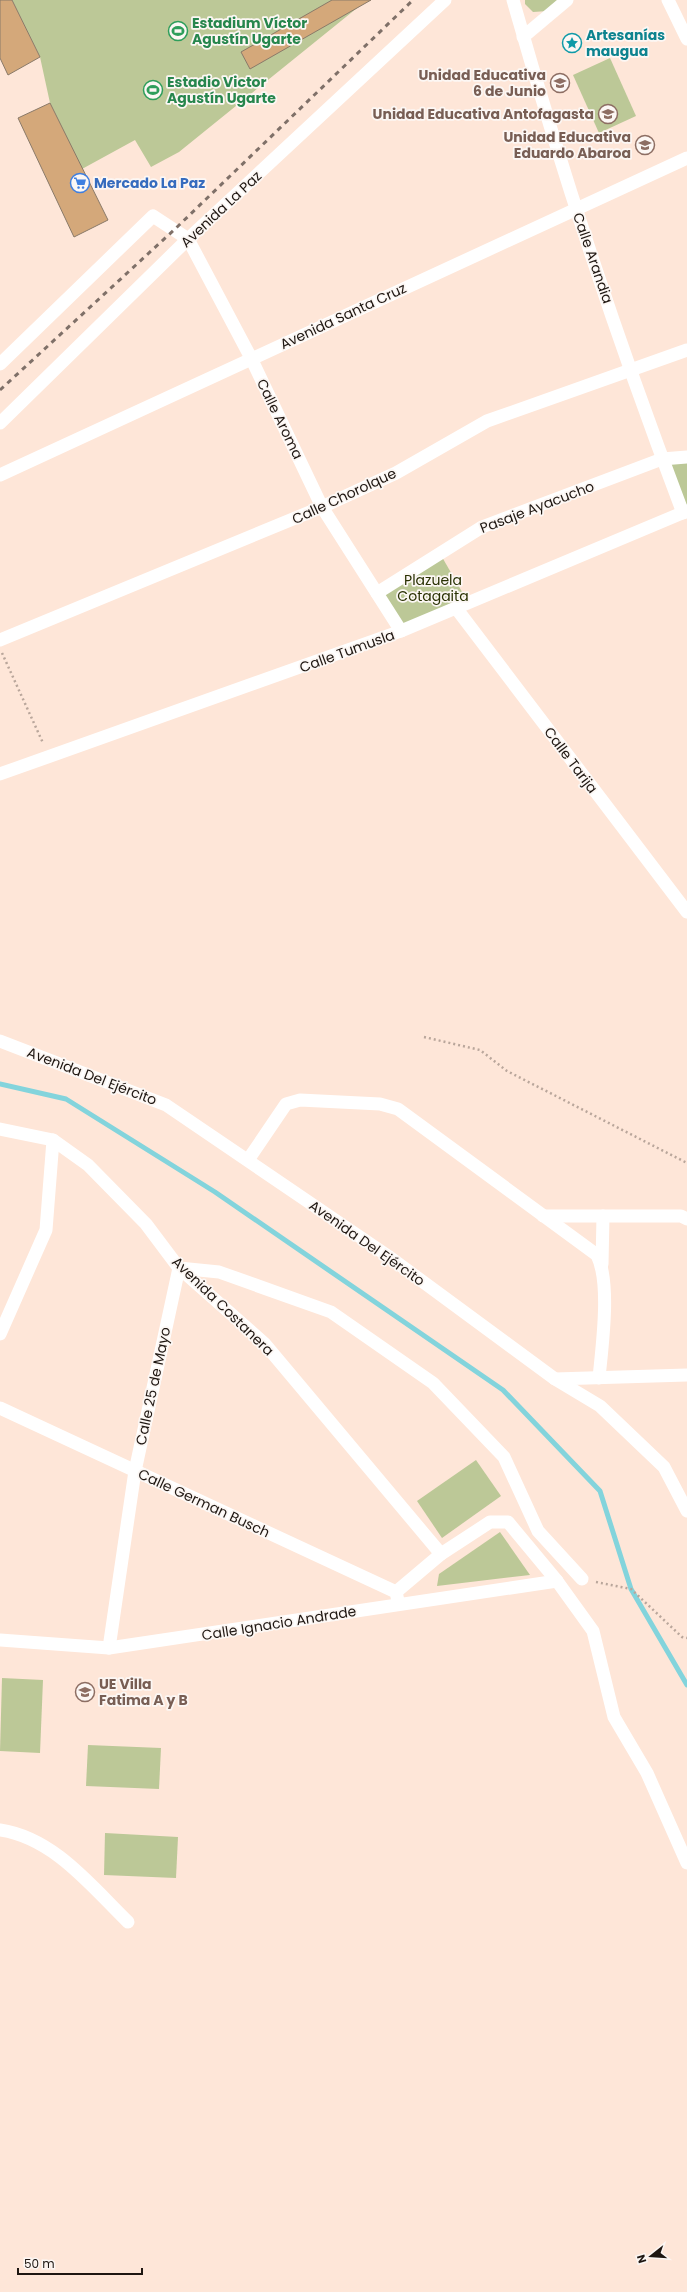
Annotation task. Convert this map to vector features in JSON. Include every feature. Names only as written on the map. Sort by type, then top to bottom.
[{"type":"street","name":"Avenida La Paz","points":[[0,423],[188,239],[446,0]]},
{"type":"street","name":"Calle Arandia","points":[[513,0],[577,209],[631,371],[662,459],[685,512]]},
{"type":"street","points":[[524,37],[567,0]]},
{"type":"street","points":[[668,0],[687,39]]},
{"type":"street","name":"Avenida Santa Cruz","points":[[0,475],[687,158]]},
{"type":"street","name":"Calle Aroma","points":[[0,364],[153,216],[188,239],[251,358],[322,507],[401,631]]},
{"type":"street","name":"Calle Chorolque","points":[[0,640],[322,507],[396,473],[487,421],[687,350]]},
{"type":"street","name":"Pasaje Ayacucho","points":[[377,593],[482,527],[662,459],[687,457]]},
{"type":"street","name":"Calle Tumusla","points":[[0,774],[401,631],[685,512]]},
{"type":"street","name":"Calle Tarija","points":[[456,608],[687,912]]},
{"type":"street","name":"Avenida Del Ejército","points":[[0,1041],[166,1105],[248,1160],[388,1256],[555,1379],[600,1406],[664,1467],[687,1511]]},
{"type":"street","points":[[248,1160],[286,1104],[300,1100],[380,1104],[398,1110],[597,1255],[602,1264]]},
{"type":"street","name":"Avenida Costanera","points":[[0,1128],[53,1140],[88,1165],[141,1219],[179,1268],[264,1343],[440,1554]]},
{"type":"street","points":[[0,1334],[46,1230],[53,1140]]},
{"type":"street","points":[[544,1216],[680,1216],[687,1219]]},
{"type":"street","points":[[599,1378],[605,1323],[602,1264],[603,1216]]},
{"type":"street","points":[[179,1268],[218,1272],[331,1312],[432,1383],[504,1457],[538,1530],[582,1579]]},
{"type":"street","name":"Calle 25 de Mayo","points":[[109,1648],[135,1471],[179,1268]]},
{"type":"street","points":[[555,1379],[687,1374]]},
{"type":"street","name":"Calle German Busch","points":[[0,1408],[135,1471],[397,1599]]},
{"type":"street","points":[[397,1599],[440,1554],[490,1522],[508,1522],[557,1581],[592,1631],[614,1717],[647,1773],[687,1862]]},
{"type":"street","name":"Calle Ignacio Andrade","points":[[0,1640],[109,1648],[397,1599],[557,1581]]},
{"type":"street","points":[[0,1830],[10,1832],[29,1840],[63,1858],[128,1922]]},
{"type":"path","points":[[0,650],[49,757]]},
{"type":"path","points":[[424,1037],[480,1050],[508,1071],[687,1162]]},
{"type":"path","points":[[582,1579],[631,1589],[682,1637],[687,1638]]},
{"type":"green space","name":"Estadio Victor Agustín Ugarte","points":[[12,0],[367,0],[179,152],[151,167],[135,140],[82,169],[50,103],[40,57]]},
{"type":"green space","points":[[525,0],[558,0],[548,11],[533,12],[525,4]]},
{"type":"green space","points":[[610,58],[636,116],[599,133],[573,75]]},
{"type":"green space","points":[[687,461],[687,507],[670,463]]},
{"type":"green space","name":"Plazuela Cotagaita","points":[[442,557],[465,597],[404,625],[383,595]]},
{"type":"green space","points":[[476,1460],[501,1496],[442,1538],[417,1501]]},
{"type":"green space","points":[[500,1532],[530,1575],[437,1586],[439,1574]]},
{"type":"green space","points":[[2,1678],[43,1680],[40,1753],[0,1751]]},
{"type":"green space","points":[[88,1745],[161,1748],[159,1789],[86,1786]]},
{"type":"green space","points":[[105,1833],[178,1837],[176,1878],[104,1875]]},
{"type":"building","points":[[0,0],[12,0],[40,57],[8,75],[0,58]]},
{"type":"building","points":[[332,0],[371,0],[250,69],[241,52]]},
{"type":"building","points":[[50,103],[108,220],[74,237],[18,118]]},
{"type":"waterway","points":[[0,1084],[66,1099],[215,1192],[503,1390],[600,1491],[631,1589],[687,1685]]},
{"type":"railway","points":[[0,390],[175,229],[413,0]]},
{"type":"place","name":"Estadium Víctor Agustín Ugarte","points":[[178,31]]},
{"type":"place","name":"Artesanías maugua","points":[[572,43]]},
{"type":"place","name":"Unidad Educativa 6 de Junio","points":[[560,83]]},
{"type":"place","name":"Estadio Victor Agustín Ugarte","points":[[153,90]]},
{"type":"place","name":"Unidad Educativa Antofagasta","points":[[608,114]]},
{"type":"place","name":"Unidad Educativa Eduardo Abaroa","points":[[645,145]]},
{"type":"place","name":"Mercado La Paz","points":[[80,183]]},
{"type":"place","name":"UE Villa Fatima A y B","points":[[85,1692]]}]
